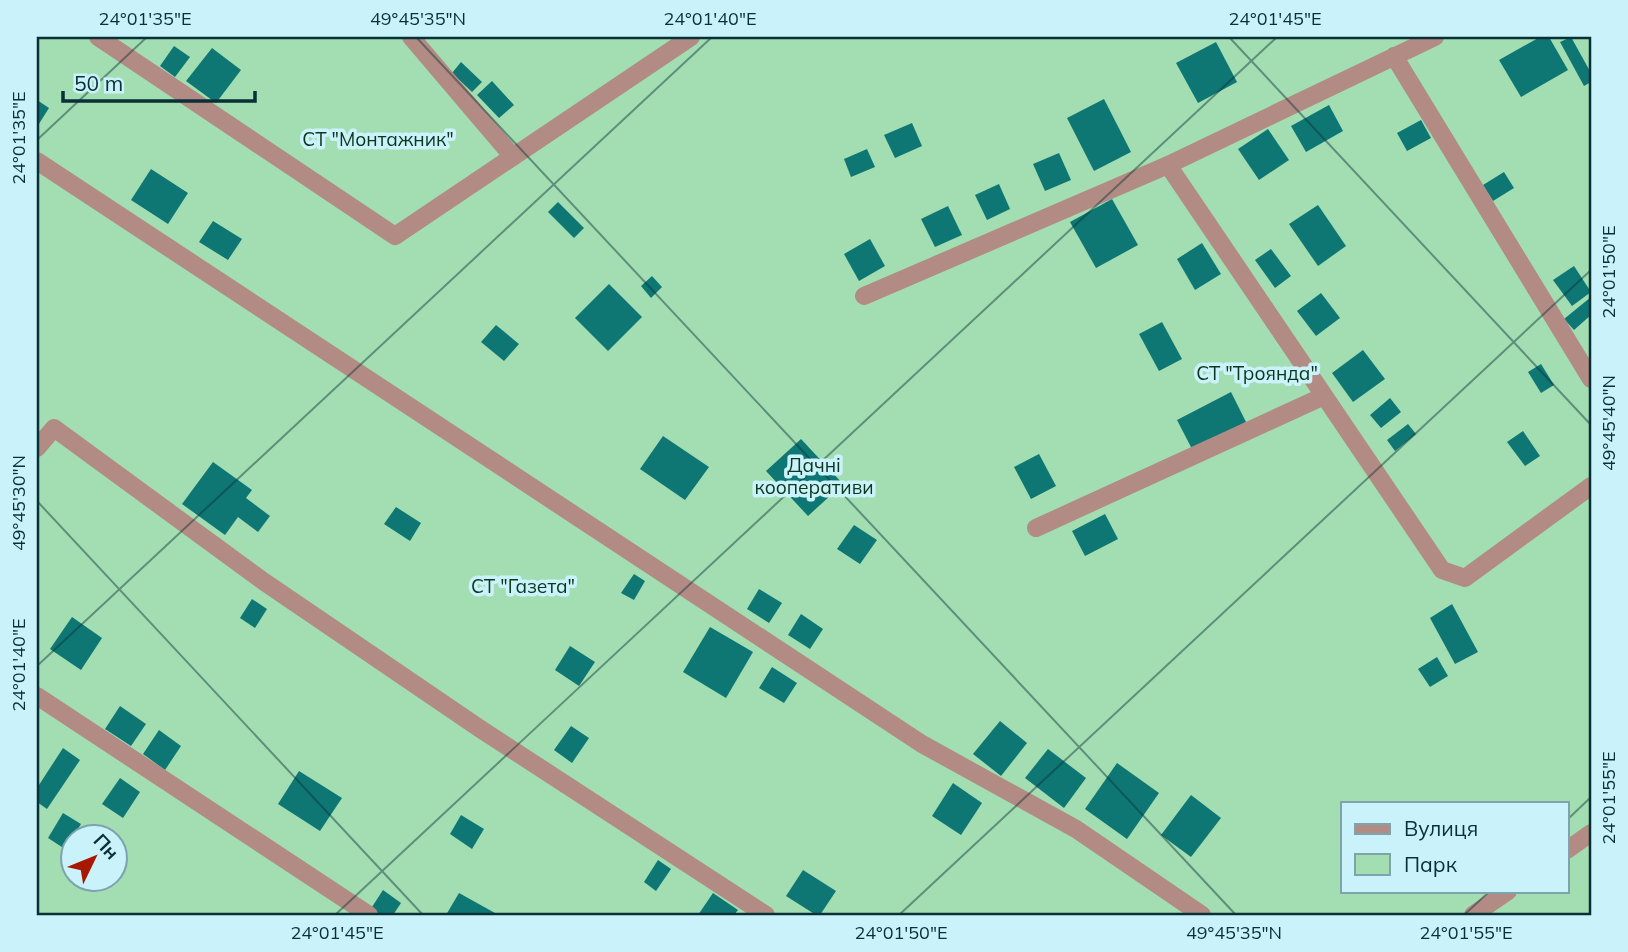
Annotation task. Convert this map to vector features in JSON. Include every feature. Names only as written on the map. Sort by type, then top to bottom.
[{"type":"street","points":[[98,37],[395,236],[691,37]]},
{"type":"street","points":[[411,37],[513,157]]},
{"type":"street","points":[[864,296],[1168,165],[1435,37]]},
{"type":"street","points":[[1394,56],[1591,379]]},
{"type":"street","points":[[37,161],[910,736],[1076,829],[1202,915]]},
{"type":"street","points":[[1168,165],[1442,570],[1465,578],[1591,486]]},
{"type":"street","points":[[1036,528],[1324,396]]},
{"type":"street","points":[[37,448],[54,428],[263,582],[766,915]]},
{"type":"street","points":[[37,696],[369,915]]},
{"type":"street","points":[[1568,849],[1591,833]]},
{"type":"street","points":[[1473,915],[1507,892]]},
{"type":"green space","name":"Дачні кооперативи","points":[[37,37],[1591,37],[1591,915],[37,915]]},
{"type":"building","points":[[1540,37],[1549,37],[1568,70],[1521,97],[1499,60]]},
{"type":"building","points":[[1571,37],[1591,73],[1591,82],[1584,86],[1560,42]]},
{"type":"building","points":[[1216,42],[1237,82],[1198,103],[1176,63]]},
{"type":"building","points":[[174,46],[190,57],[175,77],[160,66]]},
{"type":"building","points":[[212,48],[241,70],[216,103],[186,81]]},
{"type":"building","points":[[461,62],[482,82],[472,92],[452,73]]},
{"type":"building","points":[[492,81],[514,105],[499,118],[477,95]]},
{"type":"building","points":[[1104,99],[1131,152],[1094,171],[1067,118]]},
{"type":"building","points":[[37,100],[49,108],[37,127]]},
{"type":"building","points":[[1329,105],[1343,131],[1306,152],[1291,126]]},
{"type":"building","points":[[1421,120],[1431,138],[1407,151],[1397,133]]},
{"type":"building","points":[[912,123],[922,146],[895,158],[884,135]]},
{"type":"building","points":[[1268,129],[1289,160],[1259,180],[1238,149]]},
{"type":"building","points":[[867,149],[875,167],[851,177],[844,159]]},
{"type":"building","points":[[1059,153],[1071,180],[1045,191],[1033,164]]},
{"type":"building","points":[[151,169],[188,193],[168,224],[131,200]]},
{"type":"building","points":[[1504,172],[1514,188],[1493,201],[1483,185]]},
{"type":"building","points":[[999,184],[1010,209],[987,220],[975,195]]},
{"type":"building","points":[[1112,199],[1138,245],[1096,268],[1070,222]]},
{"type":"building","points":[[558,202],[584,228],[574,238],[548,212]]},
{"type":"building","points":[[1318,205],[1346,246],[1318,266],[1289,224]]},
{"type":"building","points":[[948,206],[962,235],[935,247],[921,219]]},
{"type":"building","points":[[213,221],[242,239],[228,260],[199,242]]},
{"type":"building","points":[[870,239],[885,266],[859,281],[844,254]]},
{"type":"building","points":[[1202,243],[1221,274],[1195,290],[1177,259]]},
{"type":"building","points":[[1271,249],[1291,276],[1275,288],[1255,260]]},
{"type":"building","points":[[1574,266],[1591,292],[1572,306],[1553,280]]},
{"type":"building","points":[[652,276],[662,287],[651,298],[641,286]]},
{"type":"building","points":[[609,284],[642,317],[608,351],[575,318]]},
{"type":"building","points":[[1321,293],[1340,318],[1316,336],[1297,311]]},
{"type":"building","points":[[1591,297],[1591,315],[1574,330],[1564,319]]},
{"type":"building","points":[[1162,322],[1182,359],[1159,371],[1139,334]]},
{"type":"building","points":[[496,325],[519,344],[504,361],[481,342]]},
{"type":"building","points":[[1363,350],[1385,379],[1353,402],[1332,373]]},
{"type":"building","points":[[1541,364],[1554,385],[1541,393],[1528,372]]},
{"type":"building","points":[[1231,392],[1246,422],[1192,449],[1177,420]]},
{"type":"building","points":[[1390,398],[1401,412],[1381,428],[1370,415]]},
{"type":"building","points":[[1408,424],[1416,434],[1395,451],[1387,440]]},
{"type":"building","points":[[1523,431],[1540,456],[1525,466],[1507,442]]},
{"type":"building","points":[[663,436],[709,467],[685,500],[640,469]]},
{"type":"building","points":[[801,439],[843,484],[808,516],[766,471]]},
{"type":"building","points":[[1039,454],[1056,486],[1031,499],[1014,467]]},
{"type":"building","points":[[213,462],[252,490],[246,498],[270,516],[258,532],[238,517],[225,535],[182,504]]},
{"type":"building","points":[[396,507],[421,523],[410,541],[384,524]]},
{"type":"building","points":[[1105,514],[1118,539],[1085,556],[1072,531]]},
{"type":"building","points":[[854,525],[877,540],[860,564],[837,549]]},
{"type":"building","points":[[634,574],[645,581],[634,600],[621,593]]},
{"type":"building","points":[[759,589],[782,603],[769,623],[747,609]]},
{"type":"building","points":[[252,599],[267,609],[255,628],[240,618]]},
{"type":"building","points":[[1452,604],[1478,652],[1455,664],[1430,618]]},
{"type":"building","points":[[801,614],[823,629],[810,649],[788,635]]},
{"type":"building","points":[[72,617],[102,638],[81,670],[50,649]]},
{"type":"building","points":[[710,627],[753,652],[726,698],[683,672]]},
{"type":"building","points":[[570,646],[595,662],[579,686],[555,670]]},
{"type":"building","points":[[1437,657],[1448,676],[1430,687],[1418,669]]},
{"type":"building","points":[[772,667],[797,683],[784,703],[759,688]]},
{"type":"building","points":[[120,706],[146,724],[131,746],[105,729]]},
{"type":"building","points":[[1000,721],[1027,743],[1001,776],[973,754]]},
{"type":"building","points":[[571,726],[589,738],[572,763],[554,750]]},
{"type":"building","points":[[159,730],[181,746],[165,770],[143,754]]},
{"type":"building","points":[[63,748],[80,760],[47,809],[37,802],[37,788]]},
{"type":"building","points":[[1048,749],[1086,778],[1064,808],[1025,778]]},
{"type":"building","points":[[1117,763],[1159,793],[1127,839],[1085,809]]},
{"type":"building","points":[[299,771],[342,798],[320,831],[278,804]]},
{"type":"building","points":[[120,778],[140,792],[123,818],[102,804]]},
{"type":"building","points":[[953,783],[982,803],[961,835],[932,816]]},
{"type":"building","points":[[1191,795],[1221,818],[1191,857],[1161,835]]},
{"type":"building","points":[[63,813],[78,822],[60,822],[60,846],[48,838]]},
{"type":"building","points":[[461,815],[484,829],[472,849],[450,834]]},
{"type":"building","points":[[658,860],[671,869],[656,891],[644,882]]},
{"type":"building","points":[[803,870],[836,891],[820,915],[786,896]]},
{"type":"building","points":[[383,890],[401,903],[393,915],[378,915],[370,910]]},
{"type":"building","points":[[459,893],[495,913],[494,915],[446,915]]},
{"type":"building","points":[[713,893],[738,910],[734,915],[698,915]]},
{"type":"park label","name":"СТ \"Монтажник\"","points":[[378,139]]},
{"type":"park label","name":"СТ \"Троянда\"","points":[[1257,373]]},
{"type":"park label","name":"СТ \"Газета\"","points":[[523,586]]}]
